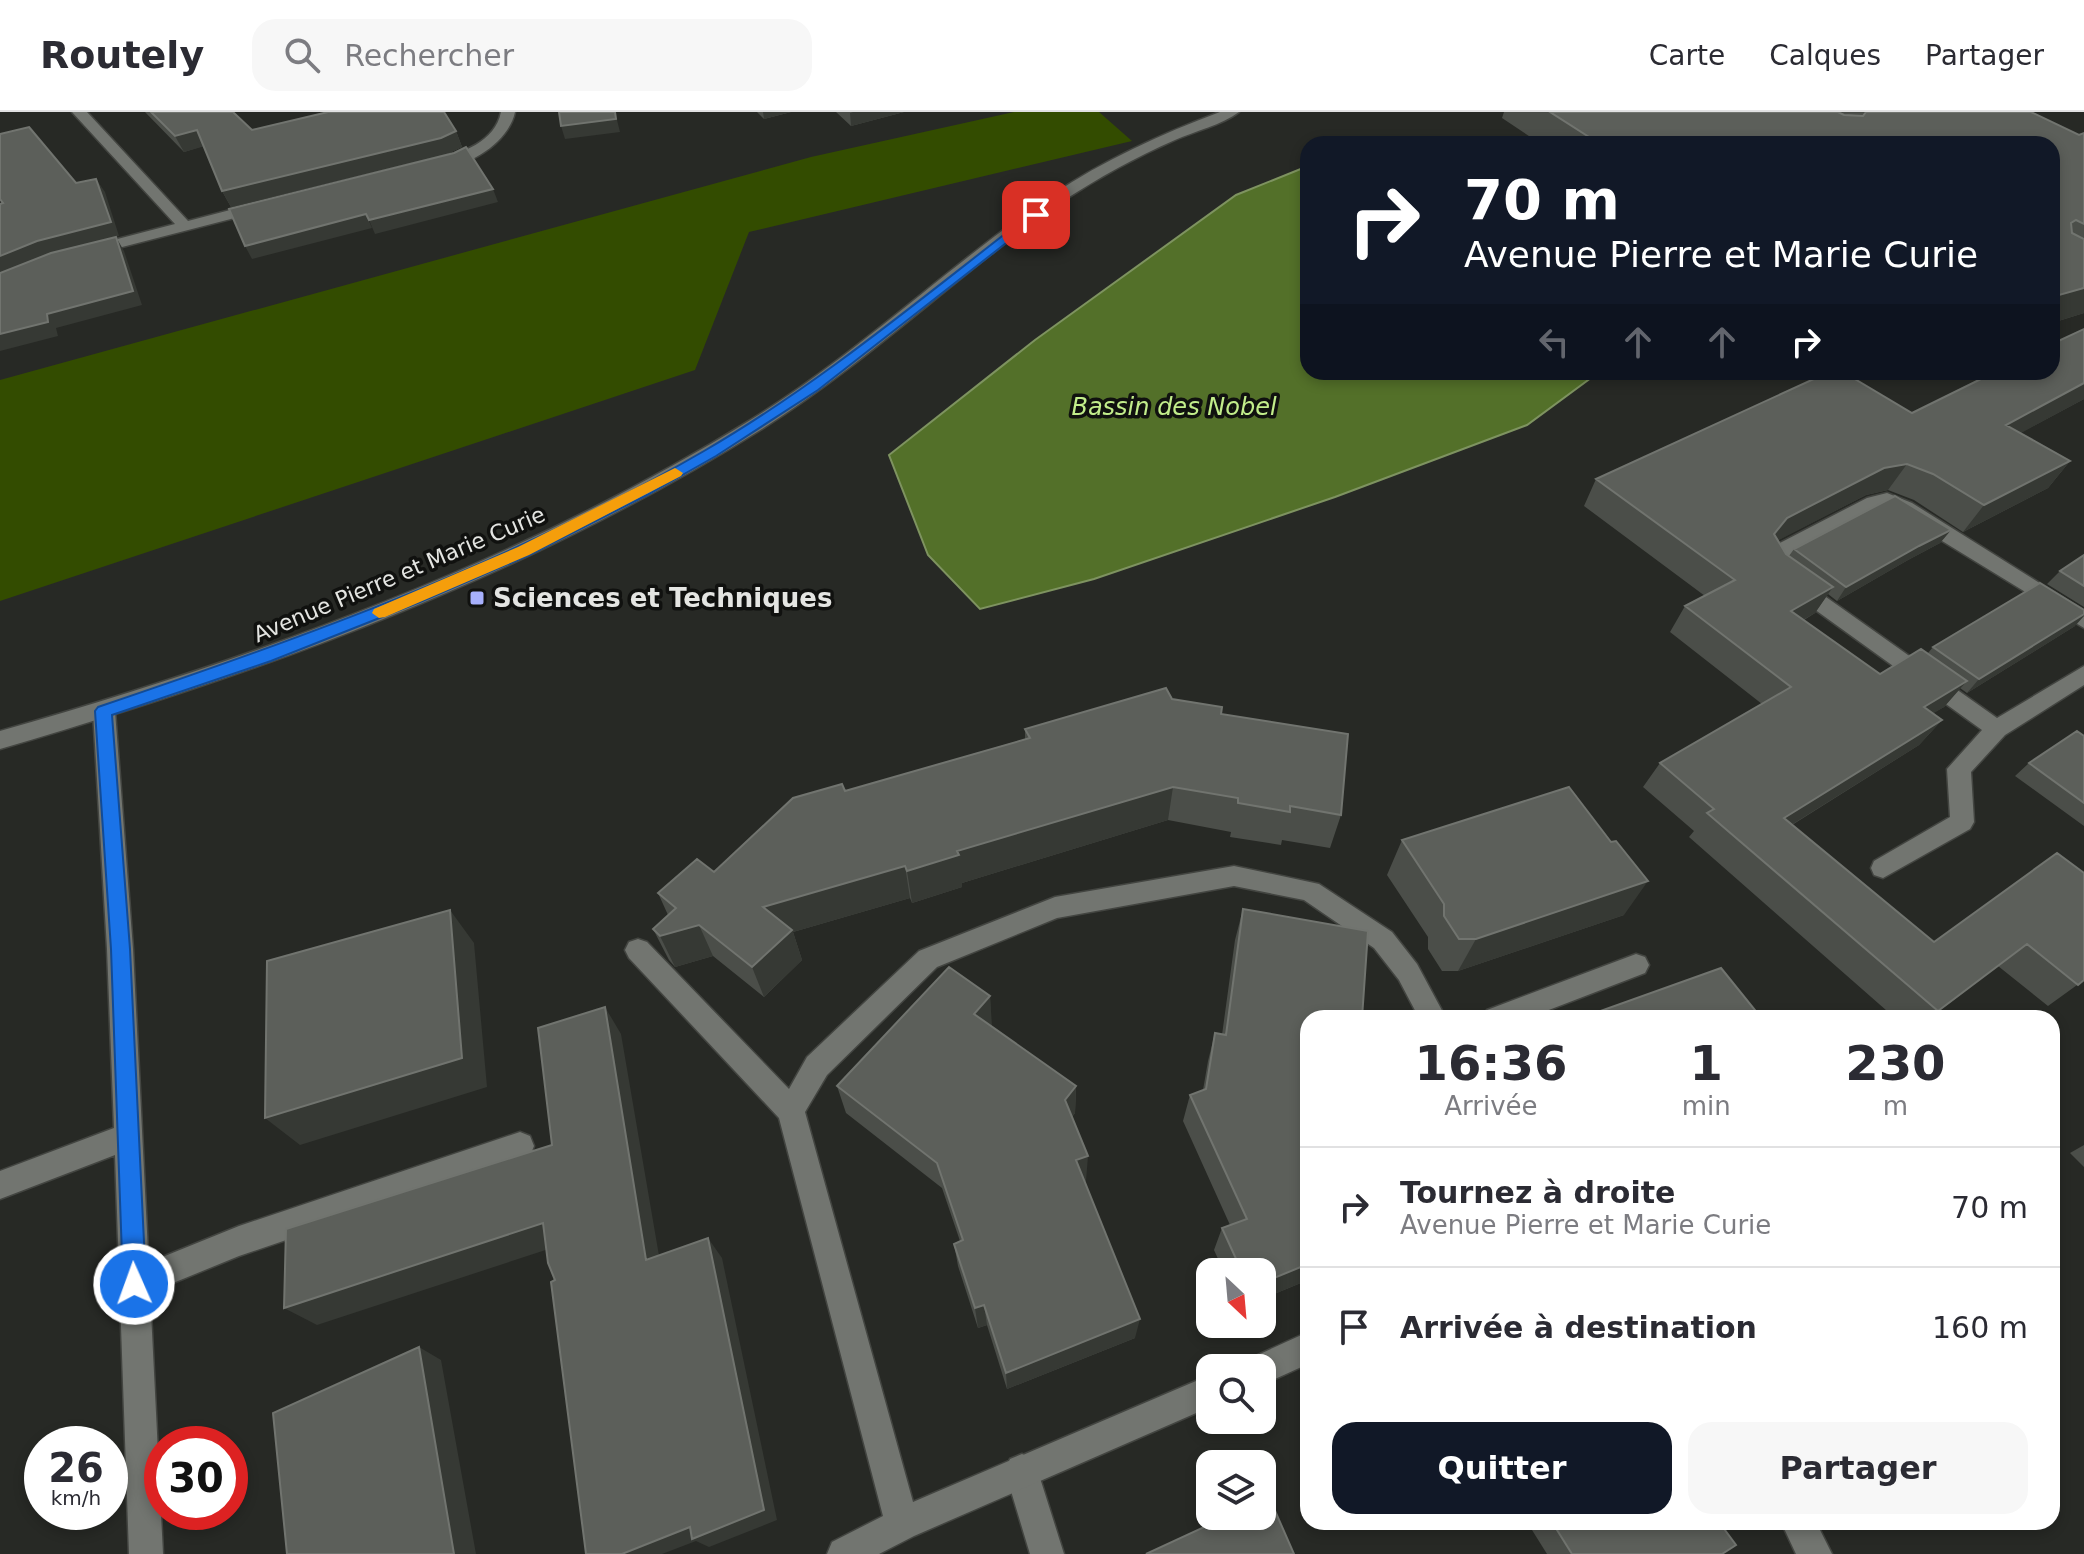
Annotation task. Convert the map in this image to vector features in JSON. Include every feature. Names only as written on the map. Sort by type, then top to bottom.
[{"type":"street","points":[[79,112],[185,226]]},
{"type":"street","points":[[425,166],[453,160],[495,139],[509,117],[508,112]]},
{"type":"street","name":"Avenue Pierre et Marie Curie","points":[[0,740],[104,711],[265,657],[524,551],[642,491],[711,453],[813,387],[1059,198],[1141,151],[1232,112]]},
{"type":"street","points":[[67,257],[271,205]]},
{"type":"street","points":[[1997,729],[1778,573],[1771,561],[1779,552],[1860,509],[1887,499],[1905,507],[2084,621]]},
{"type":"street","points":[[1883,868],[1962,822],[1959,769],[1997,729],[2084,674]]},
{"type":"street","points":[[104,711],[115,860],[146,1554]]},
{"type":"street","points":[[791,1111],[817,1066],[928,959],[1055,908],[1234,876],[1310,891],[1383,940],[1408,972],[1429,1010]]},
{"type":"street","points":[[638,950],[791,1111],[902,1524]]},
{"type":"street","points":[[1517,1010],[1636,965]]},
{"type":"street","points":[[0,1185],[128,1136]]},
{"type":"street","points":[[134,1284],[239,1241],[520,1146]]},
{"type":"street","points":[[1276,1363],[1300,1352]]},
{"type":"street","points":[[844,1554],[902,1524],[1196,1397]]},
{"type":"street","points":[[1022,1471],[1047,1554]]},
{"type":"street","points":[[1802,1530],[1815,1554]]},
{"type":"shaded area","points":[[1014,112],[1099,112],[1132,141],[749,232],[695,370],[0,601],[0,380],[811,157]]},
{"type":"water","name":"Bassin des Nobel","points":[[1300,169],[1300,380],[1588,380],[1527,425],[1335,497],[1094,579],[980,609],[928,555],[889,455],[1035,340],[1236,195]]},
{"type":"building","points":[[151,112],[233,112],[252,130],[328,112],[444,112],[456,131],[441,138],[222,191],[197,130],[175,136]]},
{"type":"building","points":[[559,112],[615,112],[616,119],[561,126]]},
{"type":"building","points":[[1550,112],[1838,112],[1863,116],[1866,112],[2031,112],[2079,135],[2084,133],[2084,224],[2076,220],[2071,223],[2072,233],[2084,239],[2084,288],[2060,295],[2060,136],[1588,136]]},
{"type":"building","points":[[29,127],[76,183],[96,179],[111,222],[37,241],[0,256],[0,204],[3,203],[0,199],[0,134]]},
{"type":"building","points":[[466,147],[493,189],[369,220],[366,214],[245,246],[229,209],[454,153]]},
{"type":"building","points":[[116,237],[133,291],[47,314],[48,322],[0,334],[0,273],[51,253]]},
{"type":"building","points":[[2084,329],[2084,383],[2006,425],[2070,461],[1984,505],[1933,474],[1907,464],[1884,468],[1787,518],[1774,534],[1786,554],[1833,587],[1791,611],[1880,674],[1921,649],[1967,681],[1924,707],[1942,720],[1784,818],[1934,942],[2057,853],[2084,873],[2084,980],[2078,985],[2027,944],[1937,1010],[1707,813],[1714,809],[1660,763],[1791,687],[1685,606],[1735,580],[1596,479],[1812,380],[1856,380],[1912,413],[1979,380],[2060,380],[2060,340]]},
{"type":"building","points":[[1895,496],[1951,530],[1846,587],[1794,549]]},
{"type":"building","points":[[2084,555],[2084,586],[2060,571]]},
{"type":"building","points":[[2040,583],[2084,610],[2084,614],[1979,679],[1933,647]]},
{"type":"building","points":[[1166,688],[1172,699],[1222,707],[1221,714],[1348,734],[1341,815],[1290,806],[1290,812],[1238,803],[1238,798],[1173,787],[957,851],[959,855],[907,871],[905,866],[763,907],[792,930],[752,967],[699,925],[660,936],[653,929],[676,908],[658,893],[697,859],[714,872],[793,798],[842,784],[845,791],[1030,738],[1025,729]]},
{"type":"building","points":[[2077,731],[2084,736],[2084,803],[2029,763]]},
{"type":"building","points":[[1569,787],[1611,842],[1616,841],[1648,881],[1476,939],[1459,939],[1444,916],[1444,904],[1402,840]]},
{"type":"building","points":[[1243,909],[1368,931],[1363,1010],[1300,1010],[1300,1267],[1276,1277],[1276,1258],[1236,1258],[1222,1228],[1247,1219],[1190,1095],[1206,1089],[1215,1033],[1226,1035]]},
{"type":"building","points":[[450,910],[462,1058],[265,1118],[267,961]]},
{"type":"building","points":[[949,967],[990,996],[974,1014],[1076,1086],[1065,1100],[1088,1156],[1076,1160],[1140,1319],[1006,1373],[984,1305],[975,1308],[954,1244],[963,1240],[937,1163],[837,1086]]},
{"type":"building","points":[[1721,968],[1755,1010],[1603,1010]]},
{"type":"building","points":[[605,1007],[646,1260],[708,1238],[764,1510],[692,1539],[690,1527],[622,1554],[586,1554],[551,1282],[555,1280],[548,1263],[543,1223],[284,1308],[286,1229],[552,1145],[538,1028]]},
{"type":"building","points":[[419,1347],[454,1554],[287,1554],[273,1413]]},
{"type":"building","points":[[1276,1513],[1294,1554],[1146,1554],[1198,1530],[1276,1530]]},
{"type":"building","points":[[1557,1530],[1725,1530],[1736,1545],[1722,1554],[1572,1554]]},
{"type":"slow traffic","points":[[379,613],[524,551],[675,473]]},
{"type":"place","name":"Sciences et Techniques","points":[[477,598]]},
{"type":"route","points":[[134,1284],[120,949],[104,711],[339,629],[524,551],[642,491],[711,453],[813,387],[1036,215]]}]
